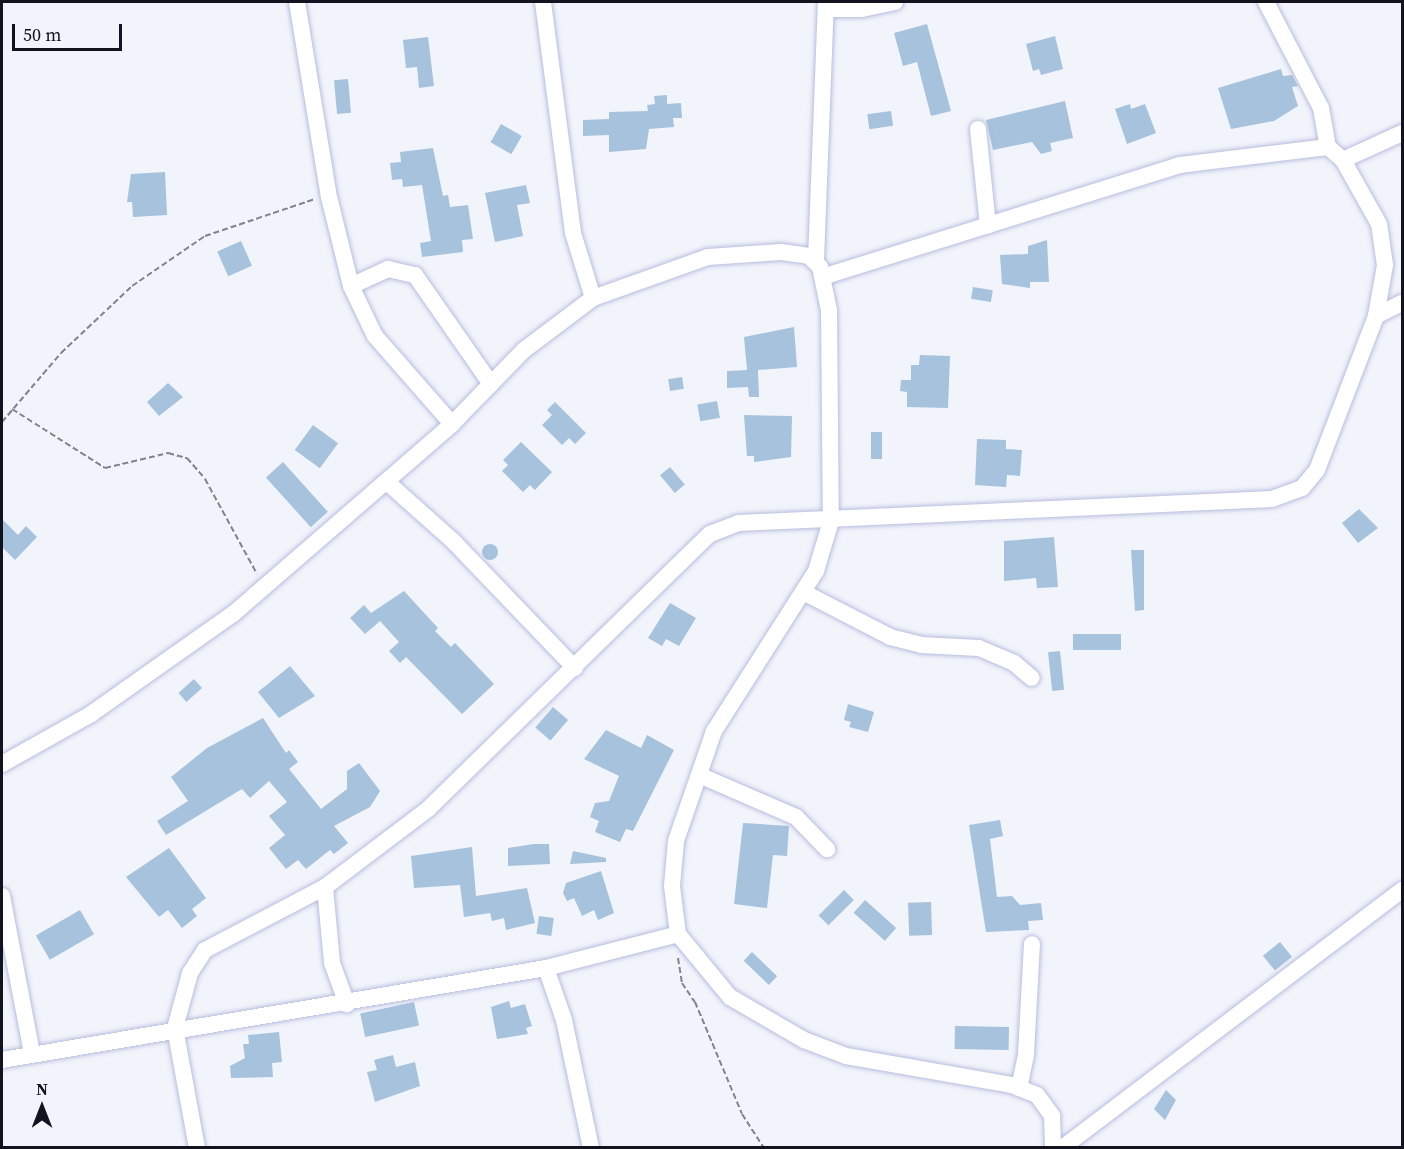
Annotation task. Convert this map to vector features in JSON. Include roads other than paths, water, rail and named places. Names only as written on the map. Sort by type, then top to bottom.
[{"type":"street","points":[[297,2],[329,196],[351,285],[375,336],[452,424]]},
{"type":"street","points":[[543,2],[573,233],[593,298]]},
{"type":"street","points":[[895,2],[862,9],[826,5],[816,260],[823,277],[829,310],[831,521],[816,571],[714,731],[676,841],[672,886],[681,938],[729,997],[804,1040],[846,1056],[1019,1088],[1037,1095],[1052,1116],[1053,1148]]},
{"type":"street","points":[[196,1148],[175,1028],[190,973],[205,950],[325,887],[428,809],[710,534],[738,523],[831,521],[1042,506],[1272,499],[1302,488],[1317,470],[1376,316],[1385,265],[1379,224],[1343,160],[1328,147],[1320,108],[1266,2]]},
{"type":"street","points":[[978,129],[988,225]]},
{"type":"street","points":[[1343,160],[1402,133]]},
{"type":"street","points":[[823,277],[1180,165],[1328,147]]},
{"type":"street","points":[[2,764],[91,714],[264,588],[452,424],[524,350],[593,298],[708,257],[781,252],[816,260]]},
{"type":"street","points":[[351,285],[388,269],[415,275],[491,384]]},
{"type":"street","points":[[1376,316],[1402,303]]},
{"type":"street","points":[[387,482],[453,541],[575,668]]},
{"type":"street","points":[[803,592],[890,637],[921,645],[979,648],[1014,663],[1032,678]]},
{"type":"street","points":[[699,774],[796,818],[827,849]]},
{"type":"street","points":[[325,887],[332,963],[347,1004]]},
{"type":"street","points":[[1062,1148],[1402,890]]},
{"type":"street","points":[[2,896],[32,1053]]},
{"type":"street","points":[[2,1060],[175,1028],[347,1004],[546,968],[681,938]]},
{"type":"street","points":[[1019,1088],[1026,1054],[1032,944]]},
{"type":"street","points":[[546,968],[564,1020],[591,1148]]}]
